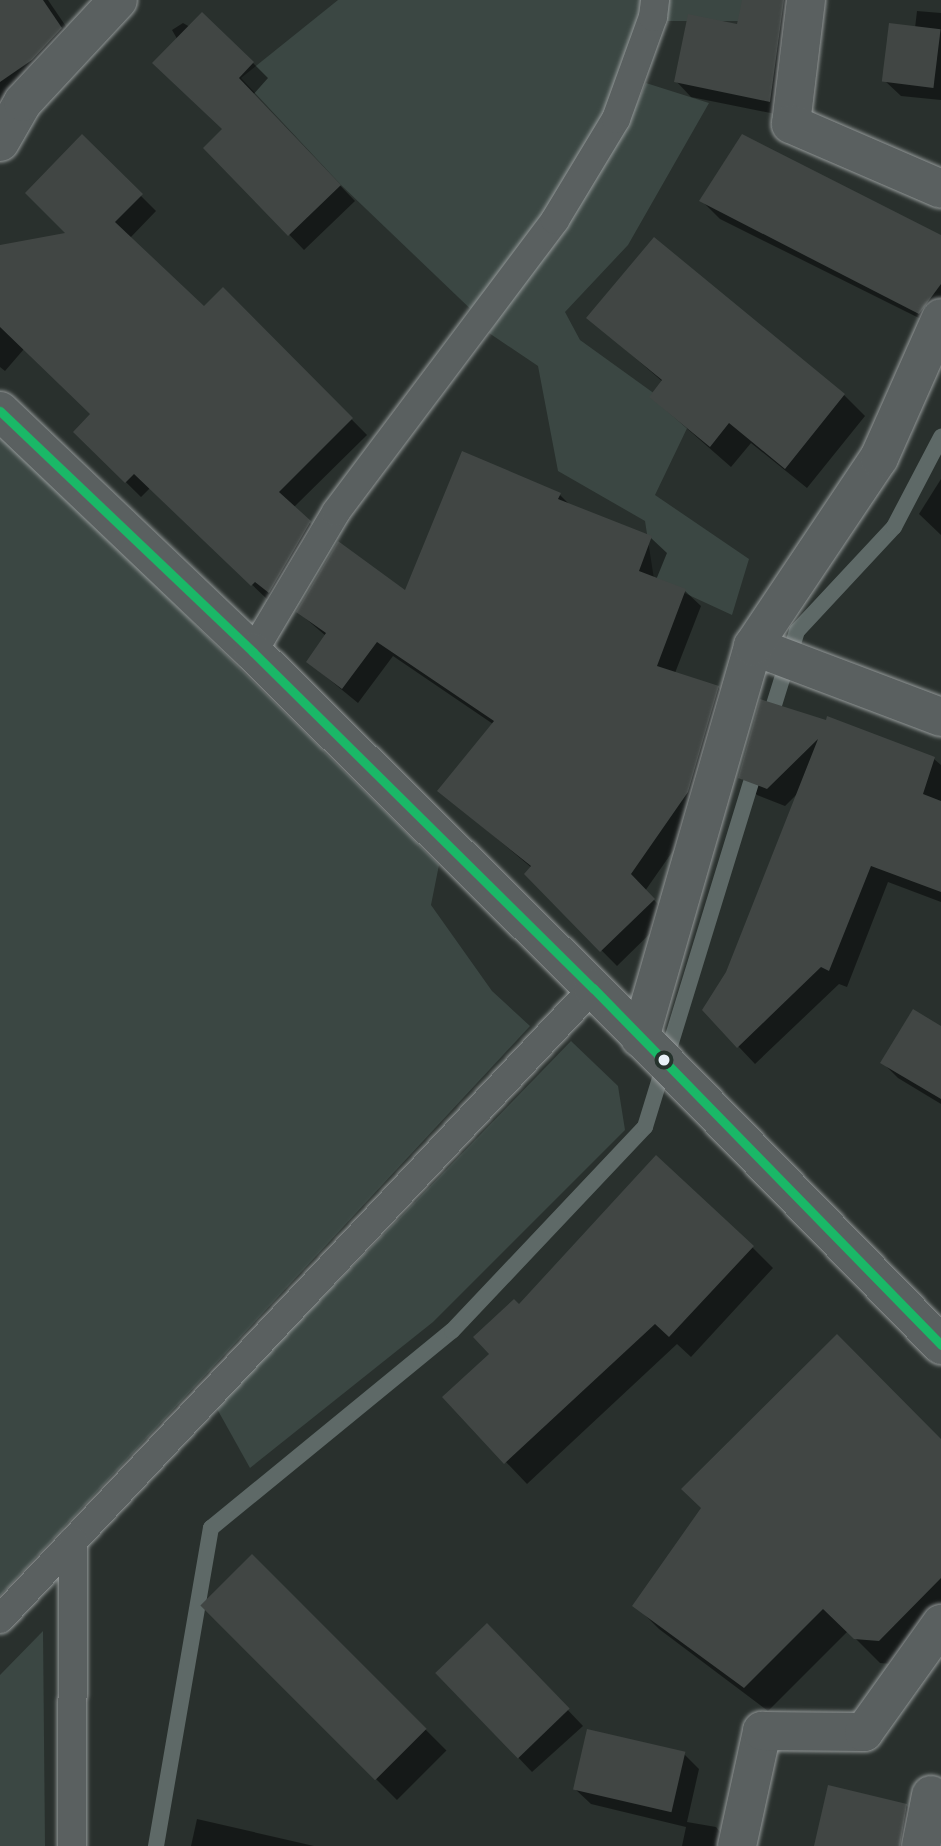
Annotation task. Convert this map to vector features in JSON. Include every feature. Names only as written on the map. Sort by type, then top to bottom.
[{"type":"street","points":[[0,142],[23,102],[118,0]]},
{"type":"street","points":[[806,0],[791,124],[941,189]]},
{"type":"street","points":[[640,1038],[753,646],[879,458],[941,318]]},
{"type":"street","points":[[0,411],[253,652],[593,988],[941,1345]]},
{"type":"street","points":[[753,646],[941,718]]},
{"type":"street","points":[[737,1846],[762,1731],[864,1732],[941,1624]]},
{"type":"street","points":[[921,1846],[931,1795]]},
{"type":"lane","points":[[253,652],[336,512],[555,220],[616,120],[653,17],[655,0]]},
{"type":"lane","points":[[0,1619],[593,988]]},
{"type":"lane","points":[[72,1846],[73,1541]]},
{"type":"shaded area","points":[[338,0],[655,0],[616,119],[481,319],[341,185],[241,78]]},
{"type":"shaded area","points":[[666,0],[745,0],[745,21],[666,21]]},
{"type":"shaded area","points":[[646,83],[709,103],[628,245],[565,312],[580,340],[691,420],[655,495],[749,559],[732,615],[654,579],[645,521],[558,471],[538,366],[489,333],[624,132]]},
{"type":"shaded area","points":[[0,432],[439,865],[431,905],[492,991],[530,1026],[0,1596]]},
{"type":"shaded area","points":[[571,1041],[618,1086],[625,1130],[433,1322],[250,1468],[216,1407]]},
{"type":"shaded area","points":[[43,1631],[45,1846],[0,1846],[0,1675]]},
{"type":"building","points":[[0,0],[43,0],[62,28],[32,60],[0,82]]},
{"type":"building","points":[[742,0],[784,0],[770,102],[674,82],[688,14],[737,24]]},
{"type":"building","points":[[202,12],[254,62],[239,78],[341,185],[288,236],[203,148],[222,129],[152,63]]},
{"type":"building","points":[[889,23],[941,29],[933,88],[882,82]]},
{"type":"building","points":[[82,134],[143,194],[115,222],[204,306],[223,287],[353,418],[279,492],[311,521],[269,593],[255,582],[251,586],[134,474],[125,483],[73,432],[90,414],[0,327],[0,245],[65,233],[25,193]]},
{"type":"building","points":[[742,134],[941,235],[941,284],[919,314],[699,201]]},
{"type":"building","points":[[654,237],[845,394],[785,469],[729,423],[710,447],[649,397],[662,380],[586,318]]},
{"type":"building","points":[[462,451],[561,493],[558,499],[652,536],[639,571],[686,589],[657,666],[719,686],[688,792],[631,874],[655,899],[600,952],[524,874],[531,866],[437,791],[494,721],[377,642],[342,689],[306,662],[326,633],[296,612],[338,541],[405,590]]},
{"type":"building","points":[[760,699],[826,720],[827,716],[935,757],[923,794],[941,801],[941,892],[871,866],[829,971],[821,967],[737,1048],[702,1010],[726,972],[818,739],[767,789],[738,778]]},
{"type":"building","points":[[913,1009],[941,1026],[941,1099],[880,1063]]},
{"type":"building","points":[[656,1155],[754,1246],[669,1337],[655,1324],[504,1464],[442,1397],[489,1354],[473,1337],[514,1299],[519,1304]]},
{"type":"building","points":[[837,1334],[941,1439],[941,1578],[879,1641],[854,1639],[823,1609],[744,1688],[632,1606],[701,1508],[681,1489]]},
{"type":"building","points":[[252,1554],[427,1729],[375,1780],[200,1606]]},
{"type":"building","points":[[487,1623],[570,1709],[518,1759],[435,1673]]},
{"type":"building","points":[[587,1729],[685,1752],[671,1812],[573,1789]]},
{"type":"building","points":[[828,1785],[907,1804],[900,1846],[814,1846]]},
{"type":"waterway","points":[[768,724],[797,631],[894,527],[941,437]]},
{"type":"waterway","points":[[156,1846],[211,1528],[452,1331],[645,1127],[757,762]]},
{"type":"transit line","points":[[0,411],[253,652],[593,988],[941,1345]]}]
